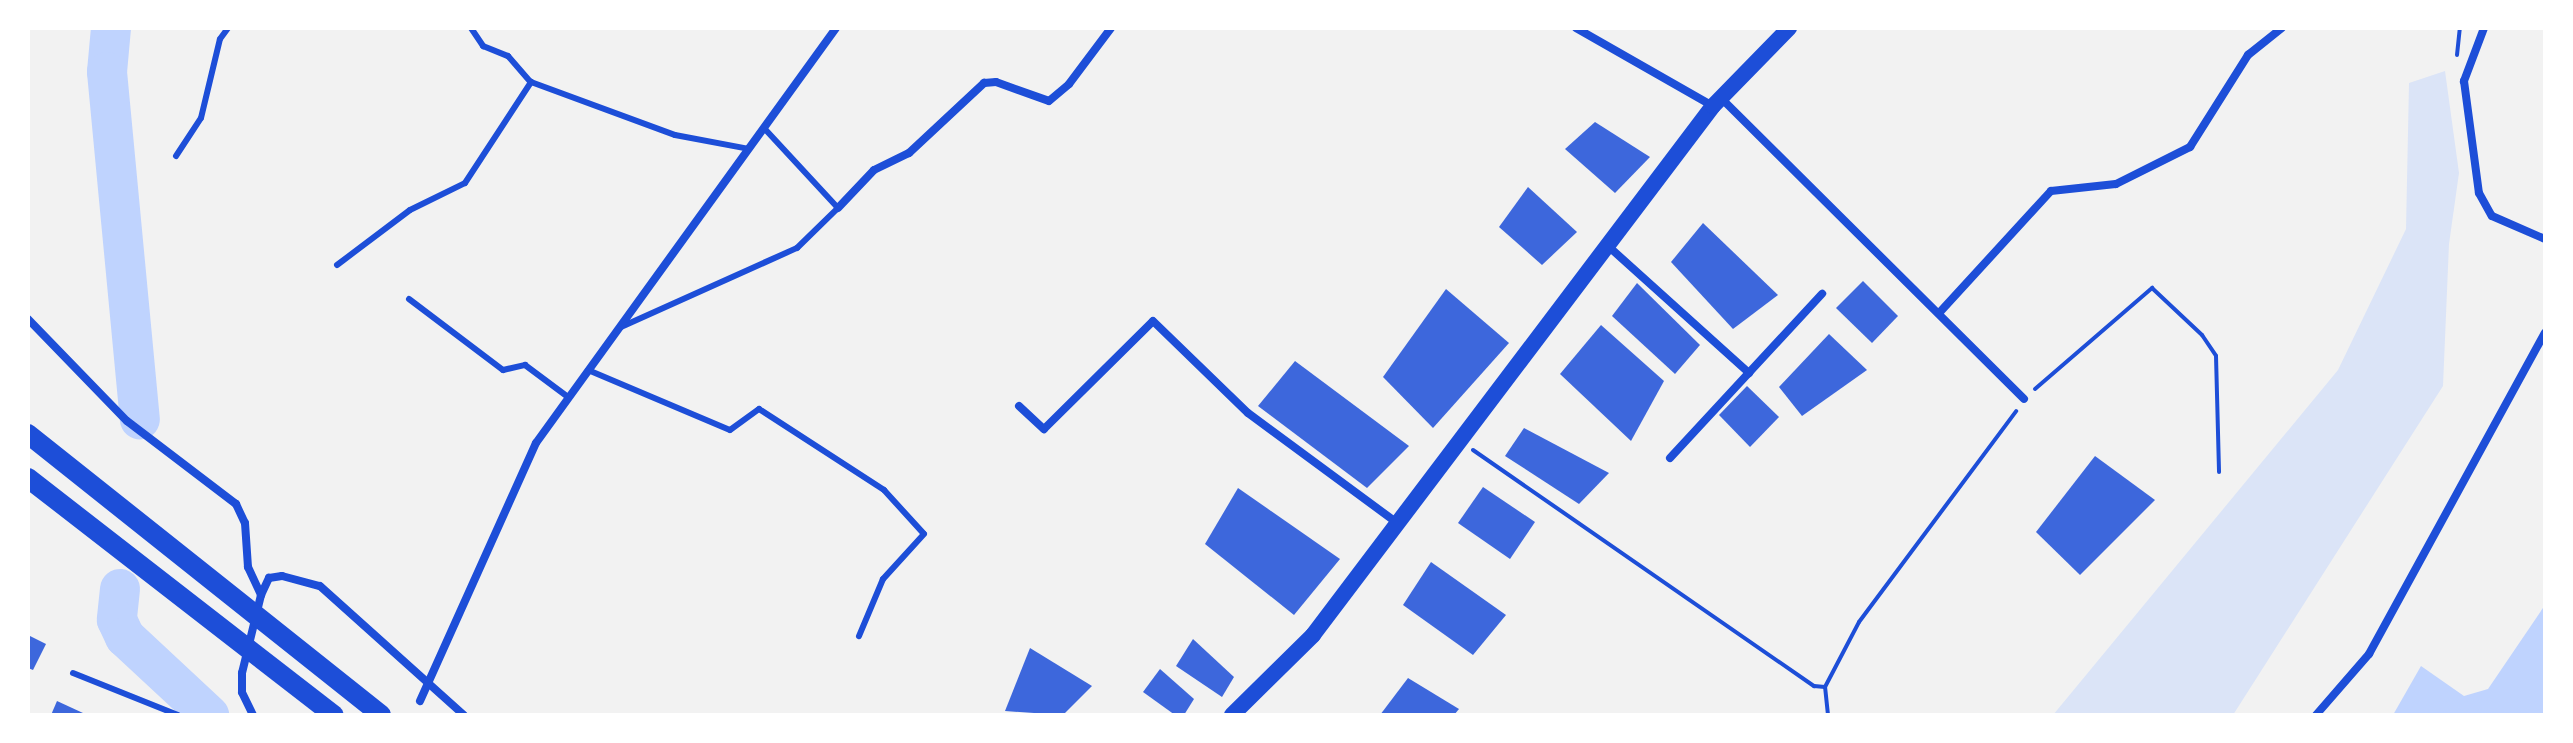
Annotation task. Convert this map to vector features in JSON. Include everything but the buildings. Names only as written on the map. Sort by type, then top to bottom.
[{"type":"highway","points":[[28,434],[381,715]]},
{"type":"highway","points":[[28,478],[334,715]]},
{"type":"main road","points":[[1232,715],[1313,635],[1717,102],[1789,28]]},
{"type":"street","points":[[420,701],[536,443],[836,28]]},
{"type":"street","points":[[838,208],[874,170],[909,153],[984,83],[996,82],[1049,101],[1069,84],[1111,28]]},
{"type":"street","points":[[1576,28],[1717,102],[1940,312],[2024,399]]},
{"type":"street","points":[[1940,312],[2051,191],[2116,184],[2190,147],[2248,55],[2282,28]]},
{"type":"street","points":[[2484,28],[2464,81],[2479,193],[2492,216],[2545,239]]},
{"type":"street","points":[[1608,246],[1749,373]]},
{"type":"street","points":[[1670,458],[1822,294]]},
{"type":"street","points":[[28,319],[127,421],[236,504],[245,523],[248,567],[261,595]]},
{"type":"street","points":[[1019,406],[1044,429],[1153,321],[1248,413],[1397,523]]},
{"type":"street","points":[[2316,715],[2369,654],[2545,333]]},
{"type":"street","points":[[253,715],[242,692],[242,673],[261,595],[269,578],[282,576],[320,586],[430,680],[464,715]]},
{"type":"lane","points":[[176,156],[201,118],[220,39],[228,28]]},
{"type":"lane","points":[[471,28],[483,46],[508,56],[531,82],[675,135],[749,149]]},
{"type":"lane","points":[[337,265],[410,210],[465,183],[531,82]]},
{"type":"lane","points":[[621,327],[797,248],[838,208],[764,128]]},
{"type":"lane","points":[[409,299],[503,370],[525,365],[568,397]]},
{"type":"lane","points":[[588,370],[730,430],[759,409],[884,490],[924,534],[883,579],[859,636]]},
{"type":"lane","points":[[73,673],[178,715]]},
{"type":"path","points":[[1828,715],[1825,687],[1852,634],[1911,547],[2024,399],[2152,288],[2202,335],[2216,356],[2219,472]]},
{"type":"path","points":[[1459,440],[1814,686],[1825,687]]},
{"type":"shaded area","points":[[2445,71],[2459,173],[2449,244],[2443,386],[2233,715],[2053,715],[2338,370],[2406,229],[2409,83]]},
{"type":"water","points":[[2545,605],[2545,715],[2393,715],[2421,666],[2464,696],[2488,689]]},
{"type":"waterway","points":[[111,28],[107,72],[140,419]]},
{"type":"waterway","points":[[120,589],[117,620],[125,637],[209,715]]}]
